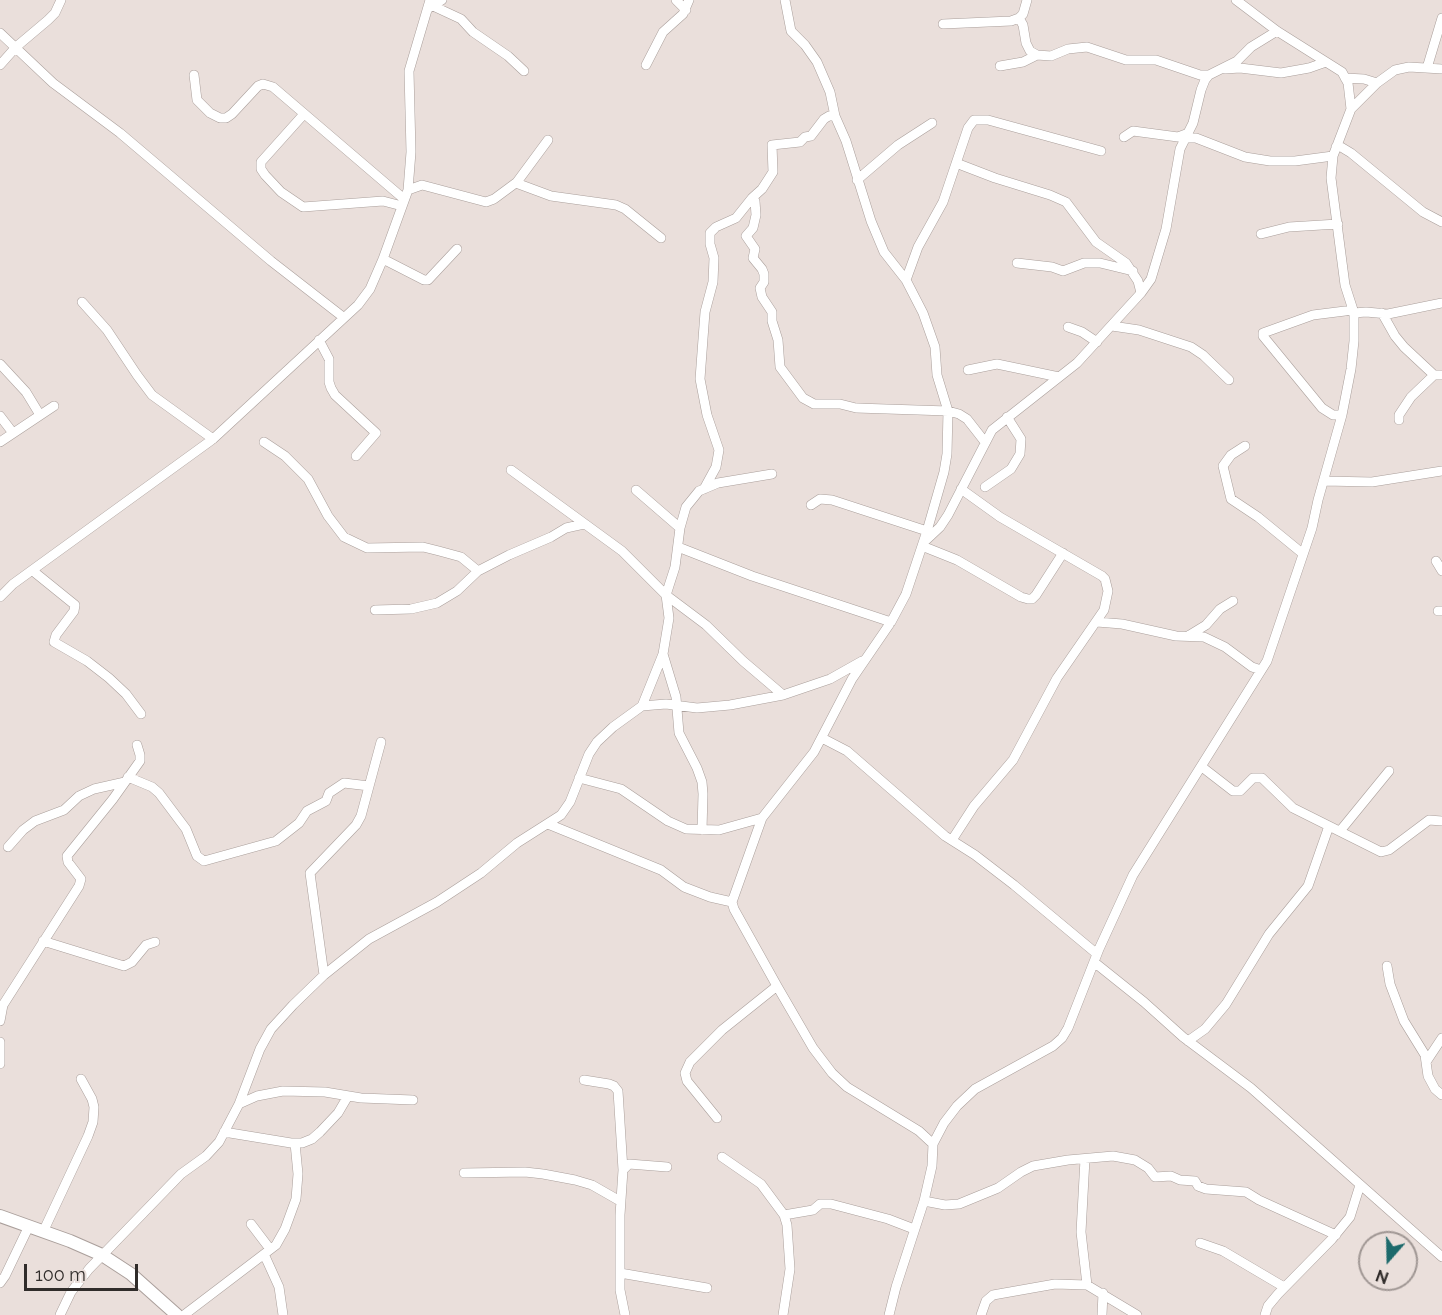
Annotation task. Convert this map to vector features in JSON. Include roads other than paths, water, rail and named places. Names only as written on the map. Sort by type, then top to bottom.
[{"type":"street","points":[[0,65],[16,47],[48,20],[61,0]]},
{"type":"street","points":[[430,5],[442,0]]},
{"type":"street","points":[[646,65],[663,32],[688,5],[676,0]]},
{"type":"street","points":[[785,0],[791,31],[817,62],[830,92],[835,116],[846,141],[870,221],[884,252],[906,280],[923,313],[935,347],[938,375],[948,411],[948,434],[944,472],[906,594],[891,622],[852,679],[814,752],[762,818],[732,902],[813,1048],[832,1073],[848,1087],[919,1131],[933,1144]]},
{"type":"street","points":[[943,24],[1011,21],[1023,14],[1027,0]]},
{"type":"street","points":[[889,1315],[924,1201],[932,1166],[933,1144],[944,1123],[957,1106],[975,1089],[1053,1046],[1062,1038],[1133,875],[1267,661],[1312,528],[1342,415],[1353,350],[1354,311],[1345,285],[1331,178],[1335,152],[1351,109],[1351,94],[1342,72],[1277,31],[1236,0]]},
{"type":"street","points":[[430,5],[461,20],[473,32],[524,70]]},
{"type":"street","points":[[0,597],[13,584],[213,439],[358,305],[370,289],[405,199],[411,152],[410,71],[430,5]]},
{"type":"street","points":[[1019,18],[1023,24],[1026,43],[1030,51],[1037,56]]},
{"type":"street","points":[[1427,68],[1442,18]]},
{"type":"street","points":[[1000,66],[1023,62],[1037,56],[1051,56],[1068,49],[1087,47],[1126,60],[1156,60],[1200,75],[1209,75],[1237,61],[1277,31]]},
{"type":"street","points":[[0,33],[53,83],[120,133],[271,261],[343,317]]},
{"type":"street","points":[[1222,69],[1240,68],[1281,74],[1326,62]]},
{"type":"street","points":[[1351,109],[1377,83],[1395,70],[1409,67],[1442,69]]},
{"type":"street","points":[[194,75],[197,100],[216,117],[226,118],[232,114],[263,84],[273,87],[405,199]]},
{"type":"street","points":[[922,544],[940,527],[992,430],[1077,363],[1112,326],[1151,279],[1160,252],[1180,149],[1193,123],[1201,90],[1209,75]]},
{"type":"street","points":[[1345,78],[1364,79],[1377,83]]},
{"type":"street","points":[[304,114],[261,162],[261,169],[265,175],[281,192],[303,207],[405,199],[422,185],[486,202],[516,183],[548,140]]},
{"type":"street","points":[[704,489],[716,467],[718,450],[706,415],[700,379],[705,312],[713,282],[714,258],[710,233],[716,227],[736,218],[762,189],[773,172],[772,145],[800,142],[805,137],[811,136],[824,119],[835,116]]},
{"type":"street","points":[[906,280],[918,246],[943,202],[968,128],[974,120],[978,118],[1101,151]]},
{"type":"street","points":[[857,180],[898,145],[932,123]]},
{"type":"street","points":[[1124,137],[1133,131],[1185,136],[1245,157],[1270,160],[1295,161],[1345,149],[1423,212],[1442,222]]},
{"type":"street","points":[[956,163],[1065,202],[1096,242],[1122,259],[1133,271],[1141,293]]},
{"type":"street","points":[[516,183],[551,196],[616,205],[625,209],[662,237]]},
{"type":"street","points":[[752,198],[755,201],[756,215],[753,228],[746,237],[755,249],[753,258],[764,274],[764,282],[760,288],[762,297],[772,312],[772,321],[778,340],[780,367],[798,393],[814,404],[847,405],[856,408],[948,411],[967,419],[985,442]]},
{"type":"street","points":[[1261,234],[1289,227],[1338,224]]},
{"type":"street","points":[[383,259],[428,280],[457,249]]},
{"type":"street","points":[[1017,263],[1052,267],[1063,271],[1084,263],[1100,263],[1133,271]]},
{"type":"street","points":[[82,302],[107,330],[152,395],[213,439]]},
{"type":"street","points":[[1342,415],[1333,415],[1322,408],[1263,336],[1263,333],[1312,315],[1354,311],[1388,314],[1442,303]]},
{"type":"street","points":[[1382,313],[1400,342],[1438,375],[1411,397],[1399,415],[1399,420]]},
{"type":"street","points":[[1112,326],[1139,330],[1191,347],[1203,354],[1229,380]]},
{"type":"street","points":[[1068,327],[1082,332],[1097,342]]},
{"type":"street","points":[[319,340],[329,359],[329,382],[335,395],[376,433],[356,456]]},
{"type":"street","points":[[0,364],[26,392],[40,415]]},
{"type":"street","points":[[968,370],[997,364],[1059,377]]},
{"type":"street","points":[[0,442],[54,406]]},
{"type":"street","points":[[0,416],[13,433]]},
{"type":"street","points":[[985,487],[1011,469],[1020,454],[1021,439],[1007,417]]},
{"type":"street","points":[[264,442],[285,456],[308,479],[328,516],[344,537],[368,548],[423,547],[439,551],[460,557],[478,571]]},
{"type":"street","points":[[1245,446],[1231,455],[1224,466],[1231,499],[1302,553]]},
{"type":"street","points":[[511,470],[622,551],[666,595],[706,625],[783,695]]},
{"type":"street","points":[[1323,481],[1372,482],[1442,471]]},
{"type":"street","points":[[642,706],[663,654],[669,618],[666,595],[675,567],[680,528],[686,507],[699,491],[718,483],[771,474]]},
{"type":"street","points":[[952,840],[974,806],[1013,760],[1057,678],[1097,622],[1107,602],[1108,591],[1106,579],[1000,517],[961,489]]},
{"type":"street","points":[[636,490],[680,528]]},
{"type":"street","points":[[811,505],[820,499],[832,500],[927,531]]},
{"type":"street","points":[[375,610],[427,607],[446,600],[478,571],[552,537],[566,528],[584,524]]},
{"type":"street","points":[[922,544],[957,560],[1028,599],[1036,595],[1063,553]]},
{"type":"street","points":[[678,547],[752,576],[891,622]]},
{"type":"street","points":[[1436,561],[1442,571]]},
{"type":"street","points":[[33,571],[75,605],[74,611],[56,635],[54,642],[87,661],[110,678],[141,714]]},
{"type":"street","points":[[1186,638],[1206,625],[1220,609],[1233,601]]},
{"type":"street","points":[[1097,622],[1122,624],[1186,638],[1204,637],[1233,651],[1252,667],[1261,670]]},
{"type":"street","points":[[663,654],[675,691],[679,733],[698,768],[702,782],[702,830]]},
{"type":"street","points":[[60,1315],[79,1280],[182,1174],[212,1149],[239,1104],[260,1049],[271,1029],[324,975],[369,939],[437,902],[481,873],[517,843],[561,815],[570,802],[585,763],[597,742],[613,727],[642,706],[666,704],[697,708],[730,705],[783,695],[830,679],[864,660]]},
{"type":"street","points":[[822,738],[847,751],[906,804],[1014,885],[1188,1041],[1251,1088],[1442,1257]]},
{"type":"street","points":[[324,975],[310,873],[356,825],[361,816],[381,742]]},
{"type":"street","points":[[0,1021],[2,1003],[72,897],[81,879],[68,862],[67,856],[140,761],[136,745]]},
{"type":"street","points":[[1202,767],[1233,791],[1240,790],[1253,778],[1262,778],[1293,808],[1384,852],[1429,820],[1442,821]]},
{"type":"street","points":[[1340,831],[1389,771]]},
{"type":"street","points":[[579,778],[621,789],[668,821],[686,829],[720,830],[762,818]]},
{"type":"street","points":[[8,847],[23,830],[35,822],[64,810],[79,796],[126,780],[152,787],[159,794],[186,829],[197,856],[204,861],[276,841],[299,823],[307,812],[326,801],[330,793],[344,783],[369,786]]},
{"type":"street","points":[[549,824],[661,870],[684,887],[732,902]]},
{"type":"street","points":[[1188,1041],[1205,1029],[1226,1004],[1269,934],[1308,886],[1329,826]]},
{"type":"street","points":[[43,941],[124,966],[132,962],[146,945],[155,942]]},
{"type":"street","points":[[1387,966],[1401,1013],[1425,1056],[1428,1076],[1435,1089],[1442,1095]]},
{"type":"street","points":[[717,1118],[687,1081],[686,1073],[690,1062],[722,1030],[777,986]]},
{"type":"street","points":[[1426,1062],[1442,1038]]},
{"type":"street","points":[[0,1042],[0,1064]]},
{"type":"street","points":[[44,1232],[93,1122],[94,1107],[81,1079]]},
{"type":"street","points":[[584,1080],[609,1084],[618,1091],[623,1170],[620,1201],[620,1290],[625,1315]]},
{"type":"street","points":[[239,1104],[257,1096],[283,1091],[325,1092],[348,1096],[413,1100]]},
{"type":"street","points":[[224,1132],[295,1143],[312,1139],[338,1113],[348,1096]]},
{"type":"street","points":[[184,1315],[267,1252],[280,1238],[296,1198],[298,1174],[295,1143]]},
{"type":"street","points":[[924,1201],[945,1205],[959,1204],[999,1188],[1033,1166],[1102,1156],[1135,1160],[1148,1168],[1155,1177],[1171,1176],[1180,1180],[1195,1181],[1198,1186],[1206,1189],[1246,1192],[1336,1235]]},
{"type":"street","points":[[722,1157],[761,1184],[784,1215],[787,1225],[790,1269],[783,1315]]},
{"type":"street","points":[[1085,1159],[1081,1232],[1087,1285]]},
{"type":"street","points":[[623,1170],[629,1164],[667,1167]]},
{"type":"street","points":[[464,1173],[525,1172],[575,1179],[592,1185],[620,1201]]},
{"type":"street","points":[[1265,1315],[1268,1306],[1284,1287],[1336,1235],[1350,1217],[1360,1185]]},
{"type":"street","points":[[784,1215],[813,1210],[820,1204],[831,1204],[888,1219],[915,1229]]},
{"type":"street","points":[[0,1215],[102,1255],[131,1274],[177,1315]]},
{"type":"street","points":[[251,1224],[261,1235],[267,1252],[279,1287],[283,1315]]},
{"type":"street","points":[[0,1283],[28,1226]]},
{"type":"street","points":[[1200,1243],[1223,1251],[1284,1287]]},
{"type":"street","points":[[620,1273],[707,1288]]},
{"type":"street","points":[[981,1315],[986,1301],[993,1295],[1055,1284],[1087,1285],[1137,1315]]},
{"type":"street","points":[[1102,1315],[1103,1293]]}]
